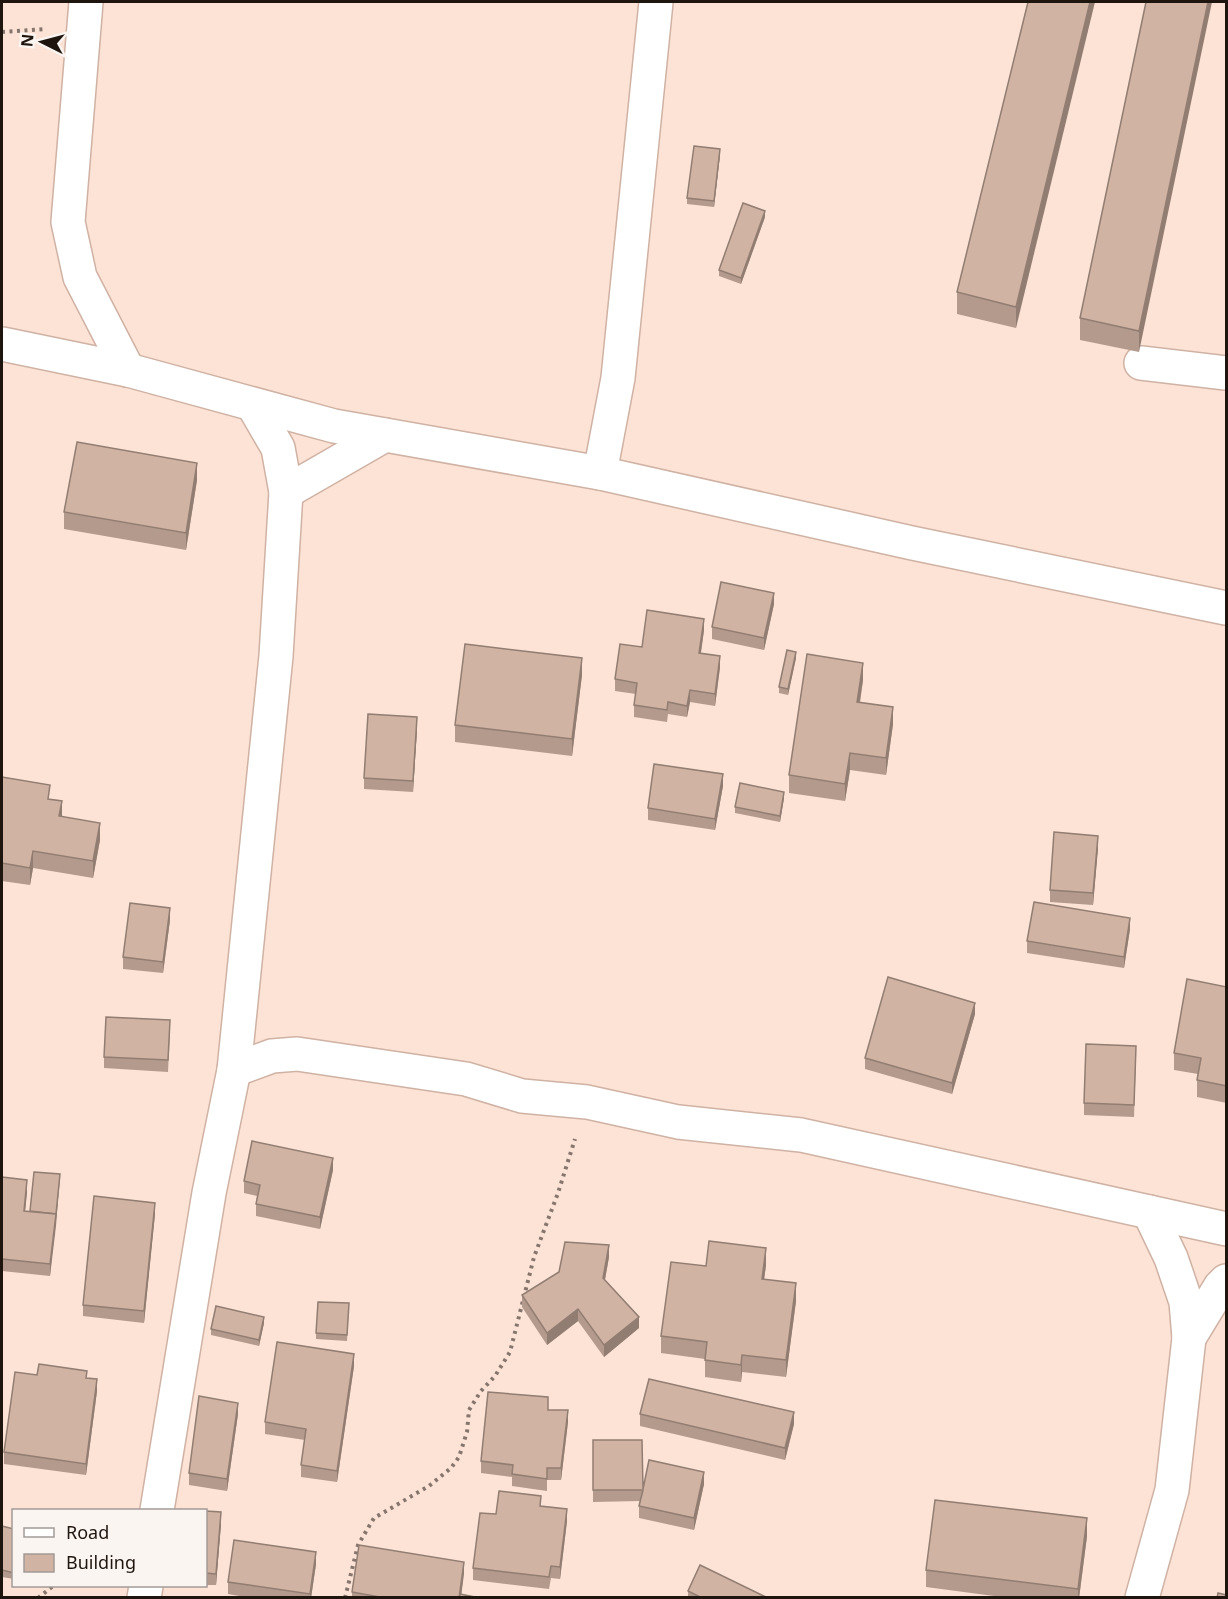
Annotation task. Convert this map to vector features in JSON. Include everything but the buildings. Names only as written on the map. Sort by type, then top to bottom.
[{"type":"street","points":[[86,2],[68,222],[72,247],[81,277],[128,370]]},
{"type":"street","points":[[600,473],[618,378],[656,2]]},
{"type":"street","points":[[2,344],[128,370],[334,426],[600,473],[912,543],[1227,608]]},
{"type":"street","points":[[1141,363],[1227,372]]},
{"type":"street","points":[[157,1509],[209,1193],[234,1070],[275,668],[286,492],[278,448],[253,405]]},
{"type":"street","points":[[286,492],[385,435]]},
{"type":"street","points":[[234,1070],[272,1056],[297,1054],[466,1079],[522,1096],[587,1102],[678,1122],[801,1135],[1227,1229]]},
{"type":"street","points":[[1142,1598],[1172,1490],[1189,1338],[1186,1302],[1171,1258],[1149,1212]]},
{"type":"street","points":[[1189,1338],[1220,1287],[1227,1281]]},
{"type":"path","points":[[345,1598],[358,1545],[375,1518],[429,1486],[451,1468],[459,1457],[467,1432],[469,1410],[510,1352],[534,1257],[558,1193],[587,1102]]},
{"type":"path","points":[[38,1598],[52,1587]]}]
